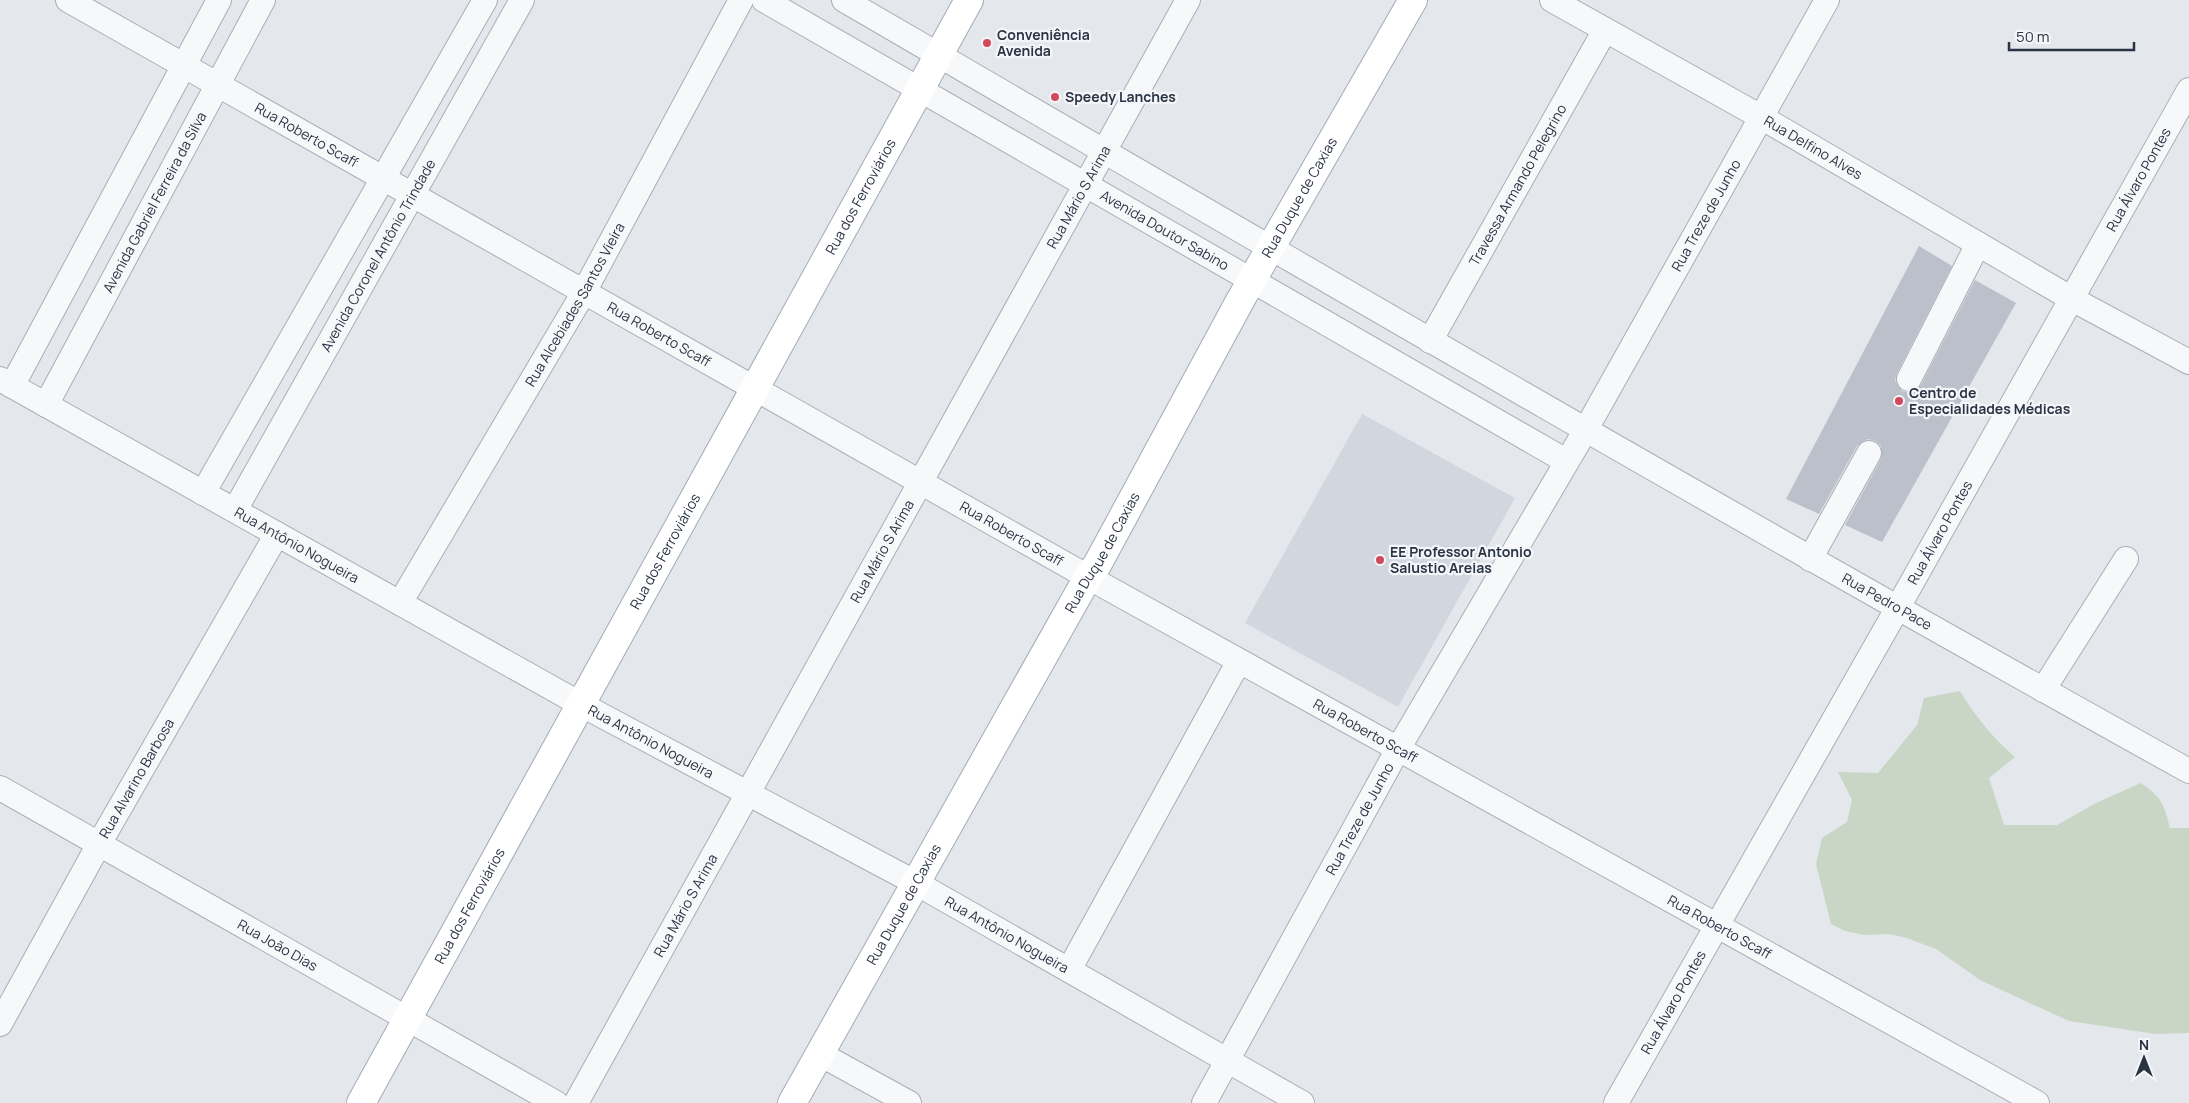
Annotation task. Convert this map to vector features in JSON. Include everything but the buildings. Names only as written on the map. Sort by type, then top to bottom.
[{"type":"main road","name":"Rua dos Ferroviários","points":[[361,1103],[969,0]]},
{"type":"main road","name":"Rua Duque de Caxias","points":[[792,1103],[1101,556],[1252,281],[1413,0]]},
{"type":"street","name":"Rua Roberto Scaff","points":[[68,0],[1088,577],[2037,1103]]},
{"type":"street","points":[[6,382],[184,66],[219,0]]},
{"type":"street","name":"Avenida Gabriel Ferreira da Silva","points":[[46,405],[263,0]]},
{"type":"street","points":[[203,493],[485,0]]},
{"type":"street","name":"Avenida Coronel Antônio Trindade","points":[[235,510],[522,0]]},
{"type":"street","name":"Rua Alcebiades Santos Vieira","points":[[400,603],[584,292],[741,0]]},
{"type":"street","name":"Avenida Doutor Sabino","points":[[764,0],[1566,461]]},
{"type":"street","points":[[844,0],[1585,431]]},
{"type":"street","name":"Rua Mário S Arima","points":[[576,1103],[1188,0]]},
{"type":"street","name":"Rua Delfino Alves","points":[[1552,0],[1761,117],[2072,299],[2189,362]]},
{"type":"street","name":"Rua Treze de Junho","points":[[1204,1103],[1398,749],[1585,431],[1827,0]]},
{"type":"street","name":"Travessa Armando Pelegrino","points":[[1430,341],[1605,30]]},
{"type":"street","name":"Rua Álvaro Pontes","points":[[1616,1103],[2189,90]]},
{"type":"street","points":[[1909,379],[1978,244]]},
{"type":"street","name":"Rua Antônio Nogueira","points":[[6,382],[582,705],[916,883],[1302,1103]]},
{"type":"street","name":"Rua Pedro Pace","points":[[1585,431],[1897,609],[2189,771]]},
{"type":"street","points":[[1810,559],[1869,453]]},
{"type":"street","name":"Rua Alvarino Barbosa","points":[[0,1024],[99,844],[277,534]]},
{"type":"street","points":[[2043,690],[2126,559]]},
{"type":"street","points":[[1069,970],[1239,661]]},
{"type":"street","name":"Rua João Dias","points":[[0,788],[556,1103]]},
{"type":"street","points":[[820,1054],[909,1103]]},
{"type":"shaded area","name":"EE Professor Antonio Salustio Areias","points":[[1362,414],[1515,498],[1398,707],[1245,623]]},
{"type":"green space","points":[[1960,691],[1985,726],[2015,757],[1989,778],[2004,825],[2057,825],[2096,803],[2141,783],[2161,802],[2170,828],[2189,828],[2189,1033],[2156,1034],[2069,1021],[1980,980],[1936,949],[1907,938],[1889,934],[1864,935],[1845,931],[1831,924],[1816,864],[1822,838],[1847,822],[1852,800],[1838,772],[1878,773],[1917,725],[1924,698]]},
{"type":"place","name":"Conveniência Avenida","points":[[987,43]]},
{"type":"place","name":"Speedy Lanches","points":[[1055,97]]},
{"type":"place","name":"Centro de Especialidades Médicas","points":[[1899,401]]},
{"type":"place","name":"EE Professor Antonio Salustio Areias","points":[[1380,560]]}]
